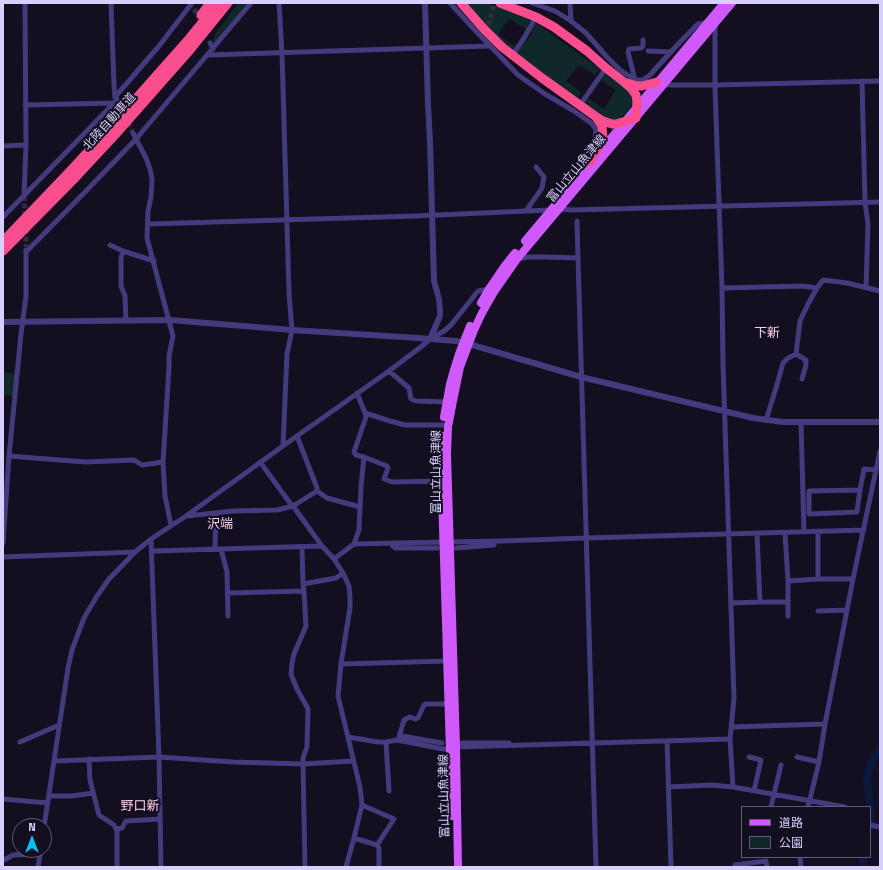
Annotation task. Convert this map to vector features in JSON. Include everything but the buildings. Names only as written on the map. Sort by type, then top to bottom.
[{"type":"highway","points":[[143,91],[210,3]]},
{"type":"highway","name":"北陸自動車道","points":[[3,241],[70,171],[143,91],[218,3]]},
{"type":"highway","name":"北陸自動車道","points":[[3,251],[75,178],[190,50],[230,3]]},
{"type":"highway","points":[[461,3],[493,39],[512,56],[595,116],[612,124],[636,118],[638,102],[636,95],[624,82],[587,51],[554,27],[536,17],[500,3]]},
{"type":"highway","points":[[624,82],[637,86],[661,83]]},
{"type":"highway","points":[[590,162],[598,150],[603,138],[602,126],[595,116]]},
{"type":"main road","name":"富山立山魚津線","points":[[711,24],[723,3]]},
{"type":"main road","name":"富山立山魚津線","points":[[445,481],[448,427],[452,401],[466,344],[476,312],[489,289],[636,118],[661,83],[711,24],[732,3]]},
{"type":"main road","name":"富山立山魚津線","points":[[458,867],[456,746],[449,544],[445,481],[441,454],[443,425],[454,370],[485,308],[514,259],[550,210],[590,162],[637,106],[661,83]]},
{"type":"main road","name":"富山立山魚津線","points":[[449,544],[446,661],[448,704],[456,746],[453,867]]},
{"type":"street","points":[[24,196],[26,145],[25,3]]},
{"type":"street","points":[[25,105],[119,102],[115,97],[114,85],[111,3]]},
{"type":"street","points":[[115,97],[159,46],[191,3],[194,9]]},
{"type":"street","points":[[3,543],[9,456],[22,321],[26,296],[26,249],[87,190],[136,139],[251,3]]},
{"type":"street","points":[[279,3],[282,53],[289,294],[292,330],[287,354],[283,446]]},
{"type":"street","points":[[425,3],[434,281],[439,299],[440,310],[440,316],[430,339]]},
{"type":"street","points":[[450,3],[518,75],[545,94],[592,123],[596,129],[595,139],[570,178],[569,189]]},
{"type":"street","points":[[532,3],[555,11],[571,21],[586,33],[620,70],[635,80],[643,80],[650,75],[698,24],[711,24],[715,85],[722,288],[734,698],[730,739],[733,787]]},
{"type":"street","points":[[570,3],[571,21]]},
{"type":"street","points":[[512,56],[536,17]]},
{"type":"street","points":[[635,80],[628,52],[629,49],[641,48],[642,40]]},
{"type":"street","points":[[210,43],[213,49]]},
{"type":"street","points":[[208,55],[489,46]]},
{"type":"street","points":[[648,51],[671,52]]},
{"type":"street","points":[[580,105],[606,68]]},
{"type":"street","points":[[661,83],[715,85],[880,80]]},
{"type":"street","points":[[862,81],[865,202],[868,224],[866,288]]},
{"type":"street","points":[[3,217],[114,103]]},
{"type":"street","points":[[133,133],[146,158],[152,179],[151,197],[148,211],[148,238],[173,336],[169,356],[163,462],[165,496],[171,525]]},
{"type":"street","points":[[3,146],[26,145]]},
{"type":"street","points":[[526,211],[542,188],[544,177],[536,167]]},
{"type":"street","points":[[559,209],[572,210],[880,202]]},
{"type":"street","points":[[148,224],[550,210]]},
{"type":"street","points":[[577,221],[596,867]]},
{"type":"street","points":[[110,245],[154,261]]},
{"type":"street","points":[[123,251],[121,258],[121,286],[125,296],[126,320]]},
{"type":"street","points":[[514,259],[528,257],[578,258]]},
{"type":"street","points":[[796,354],[800,321],[808,304],[823,280],[847,283],[880,291]]},
{"type":"street","points":[[722,288],[802,286],[817,288]]},
{"type":"street","points":[[46,818],[72,650],[84,618],[109,579],[135,552],[151,539],[186,516],[298,436],[430,339],[444,331],[451,325],[478,291],[489,289]]},
{"type":"street","points":[[3,322],[170,320],[430,339],[466,344],[581,377],[766,420],[783,422],[880,422]]},
{"type":"street","points":[[796,354],[806,360],[802,379]]},
{"type":"street","points":[[766,420],[783,363],[788,358],[796,354]]},
{"type":"street","points":[[388,371],[409,388],[411,399],[416,401],[447,402]]},
{"type":"street","points":[[357,393],[366,417],[354,452],[356,455],[387,466],[388,468],[384,479],[392,482],[445,481]]},
{"type":"street","points":[[365,413],[404,425],[443,425]]},
{"type":"street","points":[[801,422],[804,532]]},
{"type":"street","points":[[298,436],[317,491],[327,498],[360,507]]},
{"type":"street","points":[[808,806],[819,762],[853,579],[880,451]]},
{"type":"street","points":[[9,456],[85,462],[134,460],[142,465],[163,462]]},
{"type":"street","points":[[334,559],[354,544],[359,530],[364,457]]},
{"type":"street","points":[[260,462],[322,546],[334,559],[349,586],[349,615],[341,664],[338,696],[360,787],[362,805],[346,867]]},
{"type":"street","points":[[860,490],[809,491],[809,514],[856,512],[864,469],[876,470]]},
{"type":"street","points":[[186,516],[233,511],[277,510],[293,506],[317,491]]},
{"type":"street","points":[[216,513],[218,549],[227,572],[228,616]]},
{"type":"street","points":[[449,544],[586,538],[864,530]]},
{"type":"street","points":[[818,532],[818,579]]},
{"type":"street","points":[[785,533],[788,581],[788,616]]},
{"type":"street","points":[[757,534],[760,602]]},
{"type":"street","points":[[151,539],[159,757],[161,867]]},
{"type":"street","points":[[354,544],[497,544],[502,541]]},
{"type":"street","points":[[391,544],[395,548],[436,548]]},
{"type":"street","points":[[152,551],[322,546]]},
{"type":"street","points":[[302,547],[306,626],[294,654],[291,674],[297,689],[308,708],[307,747],[302,764],[305,867]]},
{"type":"street","points":[[3,557],[135,552]]},
{"type":"street","points":[[303,584],[336,578],[343,573]]},
{"type":"street","points":[[788,581],[853,579]]},
{"type":"street","points":[[228,593],[304,591]]},
{"type":"street","points":[[731,602],[788,602]]},
{"type":"street","points":[[818,611],[847,610]]},
{"type":"street","points":[[341,664],[446,661]]},
{"type":"street","points":[[398,738],[404,720],[410,717],[415,719],[418,718],[425,704],[448,704]]},
{"type":"street","points":[[731,727],[825,724]]},
{"type":"street","points":[[20,742],[59,725]]},
{"type":"street","points":[[348,737],[378,742],[386,742],[398,738],[442,743]]},
{"type":"street","points":[[398,738],[444,749],[456,746],[510,743],[512,746]]},
{"type":"street","points":[[456,746],[592,744],[730,739]]},
{"type":"street","points":[[386,742],[390,791]]},
{"type":"street","points":[[667,742],[671,867]]},
{"type":"street","points":[[55,760],[159,757],[233,762],[302,764],[353,761]]},
{"type":"street","points":[[749,757],[761,760],[754,791]]},
{"type":"street","points":[[797,757],[819,762]]},
{"type":"street","points":[[89,759],[90,780],[99,815],[114,826],[117,831],[117,867]]},
{"type":"street","points":[[771,806],[781,765]]},
{"type":"street","points":[[668,787],[733,787],[839,806]]},
{"type":"street","points":[[49,796],[72,796],[93,793]]},
{"type":"street","points":[[3,799],[48,803]]},
{"type":"street","points":[[362,805],[394,819],[377,845]]},
{"type":"street","points":[[116,829],[122,828],[126,821],[160,819]]},
{"type":"street","points":[[354,838],[377,845]]},
{"type":"street","points":[[377,845],[379,848],[379,867]]},
{"type":"street","points":[[4,860],[12,856]]},
{"type":"street","points":[[735,867],[735,865],[766,859],[767,867]]},
{"type":"green space","points":[[238,3],[249,3],[215,45],[212,43],[216,33]]},
{"type":"green space","points":[[465,3],[487,3],[530,20],[526,29],[509,19],[498,34],[515,47],[511,50],[498,39]]},
{"type":"green space","points":[[536,23],[600,69],[595,75],[579,65],[566,81],[582,93],[577,98],[516,55],[532,33],[531,32]]},
{"type":"green space","points":[[605,74],[627,89],[635,102],[619,120],[611,122],[584,105],[588,98],[604,109],[616,90],[601,80]]},
{"type":"green space","points":[[3,372],[16,374],[14,396],[3,395]]},
{"type":"waterway","points":[[870,806],[867,778],[871,764],[880,749]]},
{"type":"waterway","points":[[862,867],[864,858]]},
{"type":"tunnel","points":[[485,32],[491,17],[494,3]]},
{"type":"tunnel","points":[[194,9],[200,20]]},
{"type":"tunnel","points":[[119,102],[133,133]]},
{"type":"tunnel","points":[[24,196],[25,217]]},
{"type":"tunnel","points":[[26,229],[26,247]]},
{"type":"district","name":"下新","points":[[767,334]]},
{"type":"district","name":"沢端","points":[[220,525]]},
{"type":"district","name":"野口新","points":[[140,807]]}]
